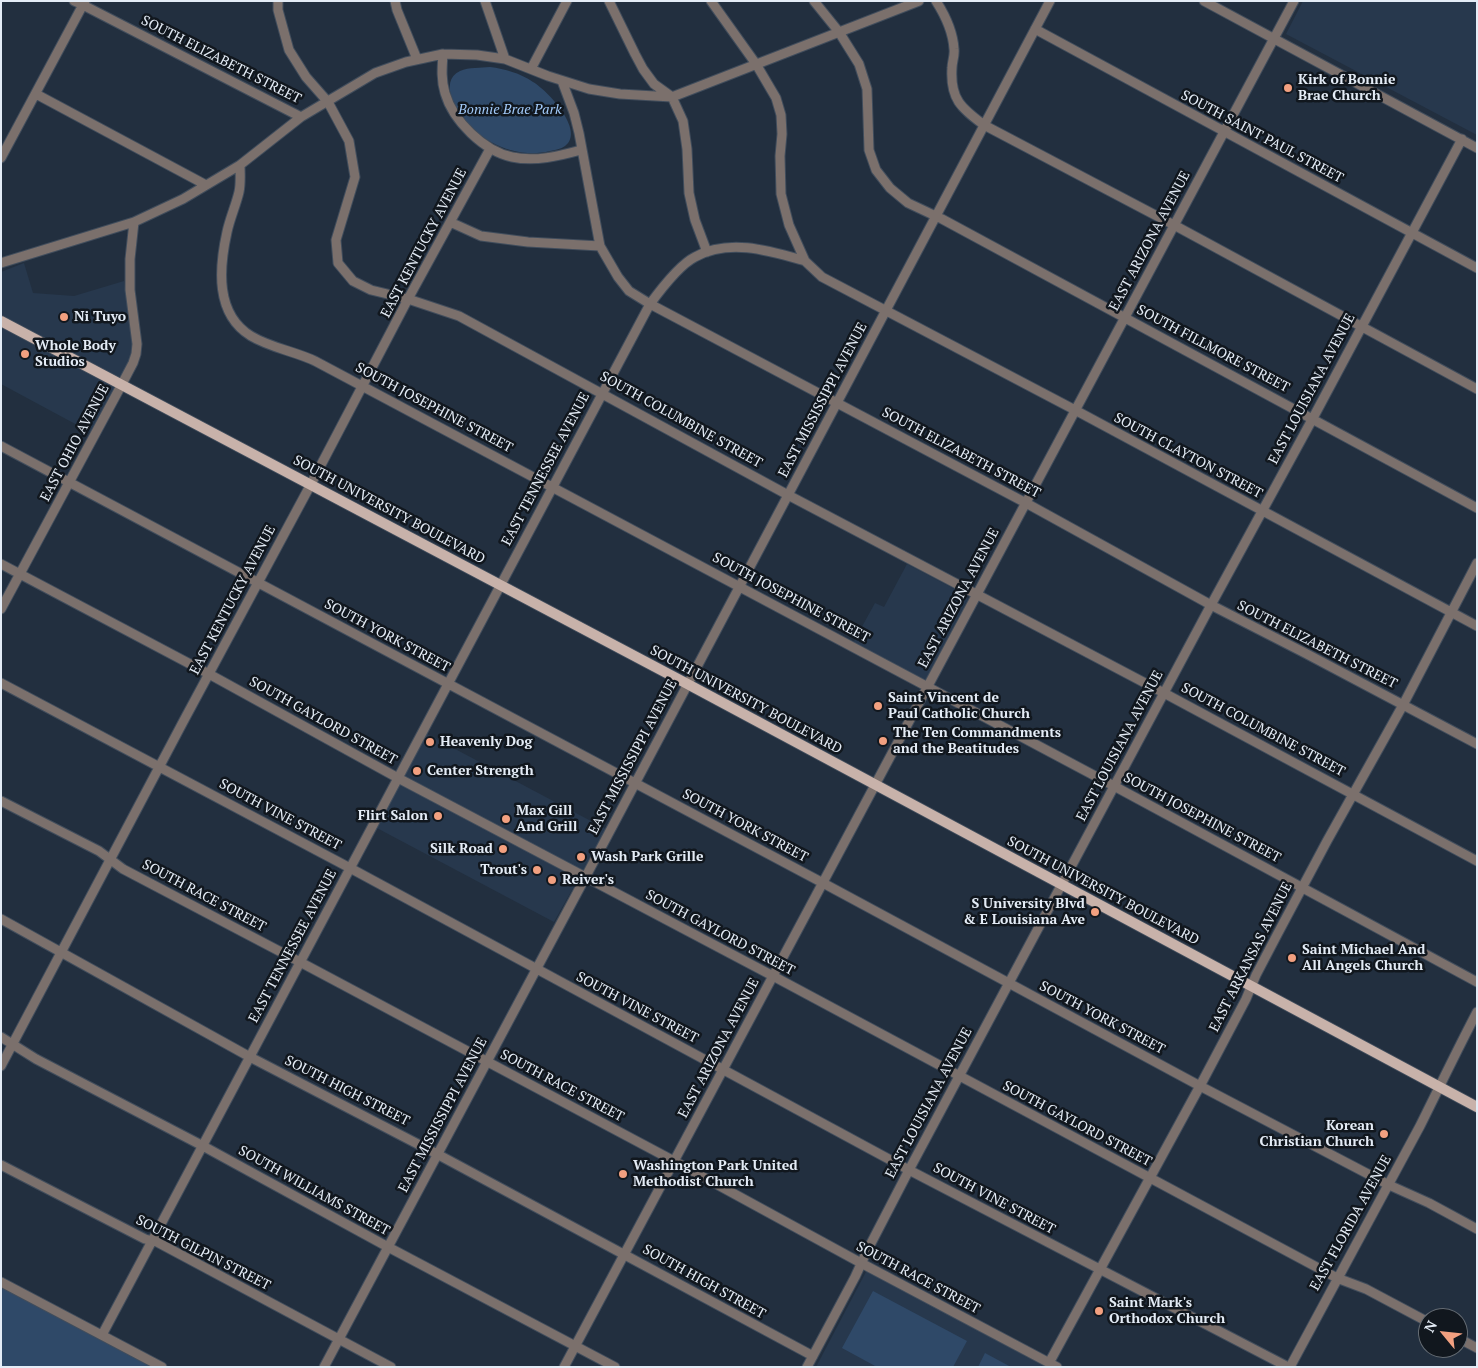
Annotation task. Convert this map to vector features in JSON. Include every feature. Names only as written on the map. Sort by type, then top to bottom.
[{"type":"main road","name":"SOUTH UNIVERSITY BOULEVARD","points":[[1,322],[122,384],[688,684],[1477,1107]]},
{"type":"street","points":[[278,1],[278,10],[289,50],[306,77],[328,102]]},
{"type":"street","points":[[395,1],[417,59]]},
{"type":"street","points":[[485,1],[505,59]]},
{"type":"street","points":[[531,68],[567,1]]},
{"type":"street","points":[[609,1],[648,76],[654,84],[672,97],[684,121],[689,194],[695,220],[707,252]]},
{"type":"street","points":[[711,1],[756,64],[776,98],[781,115],[782,134],[780,156],[781,194],[789,225],[805,261]]},
{"type":"street","name":"SOUTH FILLMORE STREET","points":[[814,1],[839,32],[859,64],[867,89],[869,150],[876,170],[890,188],[908,203],[936,216],[1313,418],[1477,508]]},
{"type":"street","points":[[1,263],[134,222],[183,199],[240,165],[301,117],[375,73],[417,59],[444,54],[477,55],[505,59],[589,90],[672,97],[918,1]]},
{"type":"street","points":[[936,1],[946,20],[954,49],[951,82],[956,99],[967,112],[984,125],[1174,225],[1477,389]]},
{"type":"street","name":"EAST MISSISSIPPI AVENUE","points":[[324,1367],[1050,1]]},
{"type":"street","points":[[1204,1],[1477,148]]},
{"type":"street","name":"EAST ARIZONA AVENUE","points":[[564,1367],[1294,1]]},
{"type":"street","points":[[1,158],[36,94],[81,2]]},
{"type":"street","name":"SOUTH ELIZABETH STREET","points":[[81,2],[301,117]]},
{"type":"street","name":"SOUTH SAINT PAUL STREET","points":[[1035,29],[1477,268]]},
{"type":"street","points":[[444,54],[442,82],[445,95],[464,126],[490,149],[512,157],[536,159],[581,150]]},
{"type":"street","name":"SOUTH ELIZABETH STREET","points":[[562,81],[574,113],[589,181],[600,246],[618,277],[629,291],[650,304],[1026,503],[1211,605],[1477,744]]},
{"type":"street","points":[[36,94],[206,185]]},
{"type":"street","name":"SOUTH COLUMBINE STREET","points":[[328,102],[349,141],[355,177],[336,240],[338,263],[353,281],[371,290],[408,299],[459,316],[788,495],[1164,692],[1477,861]]},
{"type":"street","name":"EAST LOUISIANA AVENUE","points":[[807,1367],[909,1170],[1164,692],[1462,140]]},
{"type":"street","name":"EAST KENTUCKY AVENUE","points":[[1,1066],[408,299],[490,149]]},
{"type":"street","name":"SOUTH JOSEPHINE STREET","points":[[240,165],[240,190],[227,232],[221,274],[222,292],[229,313],[238,326],[257,339],[265,344],[303,355],[363,386],[1114,786],[1477,982]]},
{"type":"street","name":"EAST OHIO AVENUE","points":[[1,609],[133,363],[137,344],[130,290],[130,259],[134,222]]},
{"type":"street","points":[[450,222],[481,236],[528,242],[600,246]]},
{"type":"street","name":"EAST TENNESSEE AVENUE","points":[[102,1335],[650,304],[677,271],[694,257],[707,252],[739,247],[765,250],[805,261]]},
{"type":"street","name":"SOUTH CLAYTON STREET","points":[[805,261],[822,277],[886,312],[1075,410],[1477,626]]},
{"type":"street","name":"SOUTH YORK STREET","points":[[1,446],[823,883],[1200,1086],[1388,1185],[1429,1203],[1477,1229]]},
{"type":"street","name":"EAST ARKANSAS AVENUE","points":[[1053,1365],[1100,1270],[1200,1086],[1256,973],[1403,705],[1477,563]]},
{"type":"street","name":"SOUTH GAYLORD STREET","points":[[1,564],[1150,1179],[1337,1278],[1366,1289],[1418,1317]]},
{"type":"street","name":"SOUTH VINE STREET","points":[[1,682],[909,1170],[1289,1367]]},
{"type":"street","name":"SOUTH RACE STREET","points":[[1,801],[99,852],[123,869],[674,1161],[1053,1365]]},
{"type":"street","name":"SOUTH HIGH STREET","points":[[1,919],[250,1057],[437,1154],[813,1356]]},
{"type":"street","name":"EAST FLORIDA AVENUE","points":[[1289,1367],[1388,1185],[1477,1012]]},
{"type":"street","name":"SOUTH WILLIAMS STREET","points":[[1,1037],[36,1059],[203,1146],[388,1247],[615,1367]]},
{"type":"street","name":"SOUTH GILPIN STREET","points":[[1,1165],[145,1240],[152,1241],[391,1367]]},
{"type":"street","points":[[1,1282],[162,1367]]},
{"type":"shaded area","points":[[1303,1],[1477,1],[1477,135],[1286,34]]},
{"type":"shaded area","points":[[24,263],[33,293],[74,296],[124,281],[135,352],[92,433],[1,384],[1,272]]},
{"type":"shaded area","points":[[907,564],[966,595],[968,599],[926,679],[923,680],[853,643],[875,603],[884,607]]},
{"type":"shaded area","points":[[425,733],[606,829],[554,922],[375,827]]},
{"type":"shaded area","points":[[867,1270],[1045,1367],[816,1367]]},
{"type":"green space","name":"Bonnie Brae Park","points":[[490,67],[507,70],[523,76],[547,93],[568,121],[571,131],[570,139],[565,146],[535,153],[513,151],[483,137],[472,129],[455,107],[450,83],[453,76],[460,71],[471,68]]},
{"type":"green space","points":[[1,1286],[153,1367],[1,1367]]},
{"type":"green space","points":[[873,1291],[967,1341],[953,1367],[877,1367],[842,1348]]},
{"type":"green space","points":[[985,1353],[1011,1367],[978,1367]]},
{"type":"place","name":"Kirk of Bonnie Brae Church","points":[[1288,88]]},
{"type":"place","name":"Ni Tuyo","points":[[64,317]]},
{"type":"place","name":"Whole Body Studios","points":[[25,354]]},
{"type":"place","name":"Saint Vincent de Paul Catholic Church","points":[[878,706]]},
{"type":"place","name":"The Ten Commandments and the Beatitudes","points":[[883,741]]},
{"type":"place","name":"Heavenly Dog","points":[[430,742]]},
{"type":"place","name":"Center Strength","points":[[417,771]]},
{"type":"place","name":"Flirt Salon","points":[[438,816]]},
{"type":"place","name":"Max Gill And Grill","points":[[506,819]]},
{"type":"place","name":"Silk Road","points":[[503,849]]},
{"type":"place","name":"Wash Park Grille","points":[[581,857]]},
{"type":"place","name":"Trout's","points":[[537,870]]},
{"type":"place","name":"Reiver's","points":[[552,880]]},
{"type":"place","name":"S University Blvd & E Louisiana Ave","points":[[1095,912]]},
{"type":"place","name":"Saint Michael And All Angels Church","points":[[1292,958]]},
{"type":"place","name":"Korean Christian Church","points":[[1384,1134]]},
{"type":"place","name":"Washington Park United Methodist Church","points":[[623,1174]]},
{"type":"place","name":"Saint Mark's Orthodox Church","points":[[1099,1311]]}]
